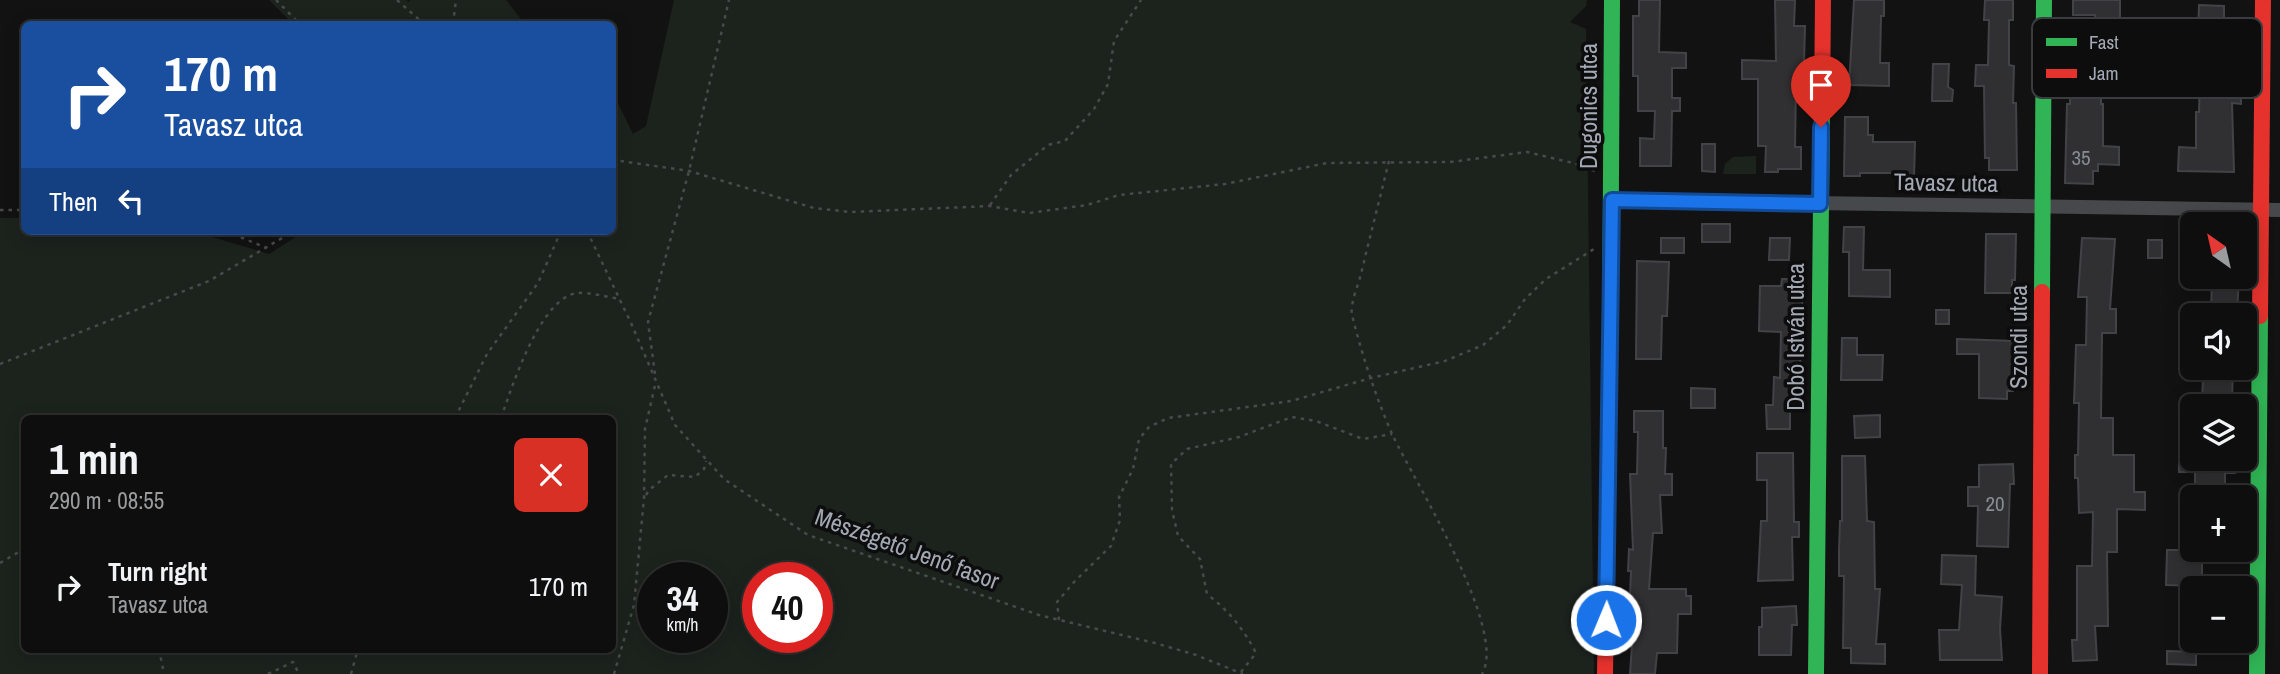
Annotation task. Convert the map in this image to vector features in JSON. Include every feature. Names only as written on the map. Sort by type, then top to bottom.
[{"type":"street","name":"Dugonics utca","points":[[1605,674],[1612,0]]},
{"type":"street","name":"Dobó István utca","points":[[1816,674],[1823,0]]},
{"type":"street","name":"Szondi utca","points":[[2044,0],[2044,18]]},
{"type":"street","points":[[2257,674],[2263,0]]},
{"type":"street","name":"Szondi utca","points":[[2040,674],[2043,98]]},
{"type":"street","name":"Tavasz utca","points":[[1612,200],[2280,210]]},
{"type":"path","points":[[276,0],[297,21]]},
{"type":"path","points":[[397,0],[421,21]]},
{"type":"path","points":[[453,21],[456,0]]},
{"type":"path","points":[[614,674],[634,604],[644,498],[645,429],[656,381],[648,322],[689,171],[729,0]]},
{"type":"path","points":[[990,206],[1011,175],[1048,145],[1065,141],[1094,109],[1108,84],[1114,41],[1141,0]]},
{"type":"path","points":[[616,162],[689,171],[814,208],[850,212],[990,206],[1030,213],[1087,205],[1119,195],[1225,184],[1327,163],[1450,162],[1527,152],[1573,163],[1611,177]]},
{"type":"path","points":[[1390,161],[1351,311],[1371,378],[1392,434],[1466,578],[1480,612],[1487,641],[1486,667],[1482,674]]},
{"type":"path","points":[[0,209],[21,211]]},
{"type":"path","points":[[235,235],[267,248]]},
{"type":"path","points":[[0,364],[209,281],[288,235]]},
{"type":"path","points":[[456,415],[487,354],[538,283],[559,235]]},
{"type":"path","name":"Mészégető Jenő fasor","points":[[589,235],[675,425],[724,479],[808,535],[1039,615],[1156,643],[1196,655],[1242,674]]},
{"type":"path","points":[[1059,620],[1058,602],[1111,546],[1120,520],[1119,497],[1133,469],[1139,439],[1149,427],[1168,418],[1291,401],[1371,378],[1445,361],[1483,345],[1507,325],[1525,299],[1546,279],[1611,238]]},
{"type":"path","points":[[502,415],[522,357],[555,304],[576,293],[620,299]]},
{"type":"path","points":[[1242,674],[1256,653],[1244,630],[1228,611],[1207,594],[1200,559],[1178,536],[1172,510],[1171,464],[1187,449],[1239,437],[1292,417],[1315,421],[1363,439],[1392,434]]},
{"type":"path","points":[[644,498],[649,490],[668,475],[695,477],[704,469],[706,459]]},
{"type":"path","points":[[0,563],[21,551]]},
{"type":"path","points":[[160,653],[164,674]]},
{"type":"path","points":[[351,674],[357,653]]},
{"type":"path","points":[[268,674],[293,662],[299,674]]},
{"type":"shaded area","points":[[269,0],[506,0],[523,21],[290,21]]},
{"type":"shaded area","points":[[674,0],[1587,0],[1586,6],[1570,22],[1586,29],[1594,674],[0,674],[0,218],[21,218],[21,235],[205,235],[269,254],[299,235],[616,235],[616,99],[633,134],[646,126]]},
{"type":"shaded area","points":[[1756,156],[1756,174],[1723,174],[1725,164],[1733,157]]},
{"type":"building","points":[[1639,0],[1660,0],[1659,52],[1686,53],[1686,68],[1672,68],[1672,98],[1680,98],[1680,111],[1672,111],[1671,166],[1640,166],[1640,138],[1654,139],[1655,111],[1638,111],[1638,76],[1633,76],[1633,16],[1639,16]]},
{"type":"building","points":[[1775,0],[1795,0],[1794,26],[1805,26],[1804,63],[1810,63],[1810,85],[1796,85],[1795,147],[1801,147],[1801,169],[1765,172],[1766,146],[1758,146],[1758,79],[1742,79],[1742,60],[1776,61]]},
{"type":"building","points":[[1854,0],[1884,0],[1880,63],[1889,63],[1889,86],[1849,85]]},
{"type":"building","points":[[1985,0],[2013,0],[2013,20],[2009,20],[2009,65],[2014,66],[2017,170],[1989,170],[1989,158],[1985,158],[1984,86],[1975,86],[1976,65],[1988,65],[1989,20],[1984,20]]},
{"type":"building","points":[[2073,0],[2120,0],[2120,18],[2073,15]]},
{"type":"building","points":[[2199,5],[2224,6],[2224,18],[2199,18]]},
{"type":"building","points":[[1933,64],[1949,64],[1948,87],[1953,90],[1952,101],[1932,101]]},
{"type":"building","points":[[2070,98],[2101,98],[2103,146],[2119,147],[2119,165],[2098,164],[2098,171],[2093,171],[2093,184],[2065,183],[2067,104],[2070,104]]},
{"type":"building","points":[[2199,98],[2241,98],[2241,104],[2232,103],[2234,172],[2178,171],[2179,147],[2196,148],[2196,112],[2199,112]]},
{"type":"building","points":[[1845,117],[1868,117],[1868,135],[1873,135],[1873,142],[1915,142],[1914,177],[1894,177],[1894,173],[1844,176]]},
{"type":"building","points":[[1702,144],[1715,144],[1715,172],[1702,171]]},
{"type":"building","points":[[1702,224],[1730,224],[1730,242],[1702,242]]},
{"type":"building","points":[[1844,227],[1864,227],[1863,270],[1890,270],[1890,297],[1849,296],[1849,252],[1843,252]]},
{"type":"building","points":[[1986,234],[2016,234],[2015,280],[2012,280],[2012,293],[1985,293]]},
{"type":"building","points":[[1661,238],[1684,238],[1684,253],[1661,253]]},
{"type":"building","points":[[1770,238],[1790,238],[1789,260],[1769,260]]},
{"type":"building","points":[[2082,238],[2115,239],[2110,309],[2116,309],[2116,333],[2102,333],[2101,418],[2113,418],[2113,455],[2134,455],[2134,492],[2145,492],[2145,510],[2117,509],[2117,552],[2107,552],[2108,626],[2095,626],[2097,660],[2073,661],[2072,640],[2077,640],[2077,566],[2092,566],[2093,512],[2079,513],[2078,478],[2075,478],[2079,403],[2074,403],[2076,345],[2086,345],[2087,297],[2078,297]]},
{"type":"building","points":[[2148,240],[2162,240],[2162,258],[2148,258]]},
{"type":"building","points":[[1637,261],[1669,262],[1667,316],[1662,316],[1661,359],[1636,359]]},
{"type":"building","points":[[1782,279],[1803,279],[1799,400],[1790,400],[1790,429],[1767,429],[1766,405],[1773,405],[1774,377],[1780,378],[1781,332],[1759,331],[1760,286],[1781,286]]},
{"type":"building","points":[[2212,289],[2238,289],[2238,303],[2211,303]]},
{"type":"building","points":[[1936,310],[1949,310],[1949,324],[1936,324]]},
{"type":"building","points":[[1842,338],[1857,338],[1857,355],[1883,355],[1882,380],[1841,380]]},
{"type":"building","points":[[1957,339],[2015,341],[2013,391],[2007,391],[2007,399],[1979,398],[1979,354],[1957,354]]},
{"type":"building","points":[[2203,380],[2233,380],[2232,394],[2202,394]]},
{"type":"building","points":[[1691,388],[1715,389],[1715,408],[1691,408]]},
{"type":"building","points":[[1634,411],[1663,411],[1665,474],[1672,474],[1672,495],[1660,495],[1662,533],[1653,533],[1649,589],[1686,589],[1686,596],[1691,596],[1691,614],[1678,614],[1677,653],[1657,653],[1655,674],[1630,674],[1632,645],[1628,645],[1631,571],[1628,571],[1629,549],[1633,550],[1630,474],[1637,474],[1638,432],[1634,432]]},
{"type":"building","points":[[1880,415],[1880,437],[1855,438],[1854,416]]},
{"type":"building","points":[[2180,452],[2180,471],[2235,473],[2225,473],[2225,485],[2195,485],[2195,472],[2179,472]]},
{"type":"building","points":[[1757,453],[1793,453],[1794,522],[1799,522],[1799,537],[1792,537],[1793,580],[1758,581],[1761,521],[1767,521],[1767,480],[1757,480]]},
{"type":"building","points":[[1842,456],[1865,456],[1867,521],[1874,522],[1875,589],[1880,589],[1876,644],[1885,644],[1885,664],[1851,663],[1851,648],[1843,648],[1844,576],[1839,576]]},
{"type":"building","points":[[2013,464],[2014,484],[2010,484],[2008,547],[1977,546],[1978,506],[1968,506],[1968,487],[1979,487],[1979,465]]},
{"type":"building","points":[[2167,550],[2180,550],[2180,562],[2202,562],[2202,576],[2180,576],[2180,585],[2166,585]]},
{"type":"building","points":[[1942,555],[1976,556],[1975,595],[2002,597],[2002,660],[1940,660],[1939,630],[1959,630],[1962,585],[1941,584]]},
{"type":"building","points":[[1796,606],[1797,625],[1792,625],[1791,655],[1759,655],[1762,608]]},
{"type":"building","points":[[2167,651],[2196,653],[2196,665],[2167,664]]},
{"type":"traffic: fast","points":[[1610,350],[1612,0]]},
{"type":"traffic: fast","points":[[2044,0],[2044,18]]},
{"type":"traffic: fast","points":[[2042,292],[2043,98]]},
{"type":"traffic: fast","points":[[1816,674],[1822,110]]},
{"type":"traffic: fast","points":[[2257,674],[2260,316]]},
{"type":"traffic: jam","points":[[1822,110],[1823,0]]},
{"type":"traffic: jam","points":[[2260,316],[2263,0]]},
{"type":"traffic: jam","points":[[2040,674],[2042,292]]},
{"type":"traffic: jam","points":[[1605,674],[1610,350]]},
{"type":"route","points":[[1606,620],[1612,200],[1820,204],[1821,127]]}]
